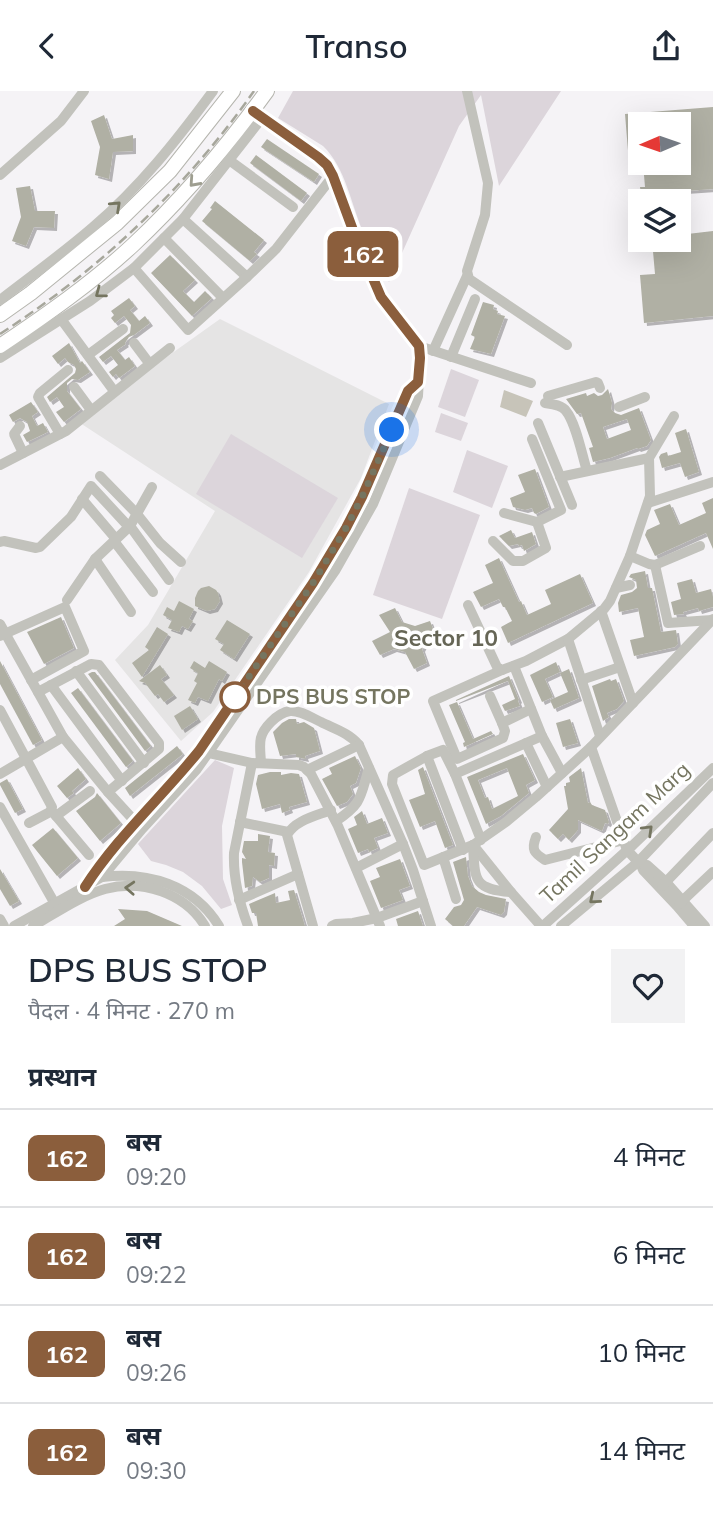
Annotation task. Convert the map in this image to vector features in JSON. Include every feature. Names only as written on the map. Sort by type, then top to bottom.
[{"type":"main road","points":[[0,315],[6,298],[117,223],[170,171],[233,91]]},
{"type":"main road","points":[[0,346],[59,306],[133,246],[258,114],[267,91]]},
{"type":"street","points":[[0,175],[61,121],[85,91]]},
{"type":"street","points":[[6,298],[93,227],[127,195],[171,146],[213,91]]},
{"type":"street","points":[[433,351],[467,276],[486,208],[488,183],[467,91]]},
{"type":"street","points":[[0,358],[90,301],[134,268],[183,219],[229,160],[258,114],[327,165],[381,297],[419,346],[531,383]]},
{"type":"street","points":[[229,160],[293,207]]},
{"type":"street","points":[[134,268],[188,330],[276,249],[333,176]]},
{"type":"street","points":[[183,219],[247,277]]},
{"type":"street","points":[[164,238],[223,298]]},
{"type":"street","points":[[467,276],[566,345]]},
{"type":"street","points":[[451,357],[475,299]]},
{"type":"street","points":[[61,319],[114,391]]},
{"type":"street","points":[[88,355],[123,329]]},
{"type":"street","points":[[134,343],[149,363]]},
{"type":"street","points":[[85,887],[98,866],[139,826],[204,752],[304,617],[355,538],[373,504],[418,396],[419,346]]},
{"type":"street","points":[[0,465],[60,434],[170,348]]},
{"type":"street","points":[[60,434],[38,397],[68,370]]},
{"type":"street","points":[[587,471],[566,411],[546,399],[596,382],[600,389]]},
{"type":"street","points":[[74,387],[91,410]]},
{"type":"street","points":[[619,407],[645,397]]},
{"type":"street","points":[[490,696],[505,731],[503,738],[457,759],[433,701],[568,639],[610,601],[630,556],[648,503],[649,458],[674,416]]},
{"type":"street","points":[[538,422],[572,505]]},
{"type":"street","points":[[20,426],[14,433],[23,453]]},
{"type":"street","points":[[503,513],[537,522],[561,510],[532,439]]},
{"type":"street","points":[[554,493],[562,482],[587,471],[649,458]]},
{"type":"street","points":[[100,476],[138,514],[160,543],[181,562]]},
{"type":"street","points":[[648,503],[713,482]]},
{"type":"street","points":[[0,542],[40,547],[71,517],[91,486],[130,527],[169,580]]},
{"type":"street","points":[[68,600],[95,559],[130,527],[152,487]]},
{"type":"street","points":[[82,499],[153,592]]},
{"type":"street","points":[[492,541],[513,561],[523,561],[546,548],[537,522]]},
{"type":"street","points":[[630,556],[655,565],[700,546]]},
{"type":"street","points":[[95,559],[131,612]]},
{"type":"street","points":[[655,565],[668,624],[713,619]]},
{"type":"street","points":[[616,588],[630,585]]},
{"type":"street","points":[[468,605],[497,667],[502,670]]},
{"type":"street","points":[[32,680],[84,652],[65,607],[2,631],[62,737],[139,826]]},
{"type":"street","points":[[601,611],[633,703]]},
{"type":"street","points":[[511,892],[485,888],[476,877],[472,845],[455,774],[443,750],[394,774],[391,781],[424,865],[472,845],[506,822],[591,747],[713,619]]},
{"type":"street","points":[[568,639],[600,736]]},
{"type":"street","points":[[38,692],[91,664],[99,664],[159,743],[159,749],[108,792]]},
{"type":"street","points":[[514,666],[542,736],[562,773]]},
{"type":"street","points":[[582,680],[620,667]]},
{"type":"street","points":[[76,671],[144,762]]},
{"type":"street","points":[[51,685],[122,781]]},
{"type":"street","points":[[502,723],[531,709]]},
{"type":"street","points":[[0,710],[54,813],[89,855]]},
{"type":"street","points":[[247,926],[239,900],[234,867],[240,822],[257,763],[263,730],[276,717],[290,711],[344,733],[359,745],[403,844],[431,926]]},
{"type":"street","points":[[455,774],[542,736]]},
{"type":"street","points":[[0,774],[62,737]]},
{"type":"street","points":[[526,743],[547,787]]},
{"type":"street","points":[[307,770],[359,745]]},
{"type":"street","points":[[591,747],[625,845],[643,870],[663,885],[705,926]]},
{"type":"street","points":[[204,752],[257,763],[299,765],[307,770],[331,810],[378,922]]},
{"type":"street","points":[[427,757],[472,845],[542,926]]},
{"type":"street","points":[[336,821],[354,809],[361,796],[369,768]]},
{"type":"street","name":"Tamil Sangam Marg","points":[[542,926],[625,845],[713,768]]},
{"type":"street","name":"Tamil Sangam Marg","points":[[561,926],[640,863],[713,783]]},
{"type":"street","points":[[29,823],[54,813],[90,791]]},
{"type":"street","points":[[0,807],[55,904]]},
{"type":"street","points":[[288,832],[297,824],[331,810]]},
{"type":"street","points":[[240,822],[288,832]]},
{"type":"street","points":[[15,926],[102,877],[139,826]]},
{"type":"street","points":[[288,832],[313,926]]},
{"type":"street","points":[[663,885],[713,832]]},
{"type":"street","points":[[536,837],[534,850],[545,860],[625,845]]},
{"type":"street","points":[[356,868],[403,844]]},
{"type":"street","points":[[443,857],[456,899]]},
{"type":"street","points":[[680,903],[713,872]]},
{"type":"street","points":[[239,900],[298,874]]},
{"type":"street","points":[[102,877],[155,879],[177,887],[205,907],[219,926]]},
{"type":"street","points":[[33,926],[92,894],[116,887],[128,887],[156,890],[176,897],[191,908],[205,926]]},
{"type":"street","points":[[332,926],[378,922],[423,901]]},
{"type":"street","points":[[680,903],[694,926]]},
{"type":"street","points":[[0,919],[4,926]]},
{"type":"shaded area","points":[[293,91],[561,91],[499,186],[481,95],[459,126],[389,282],[359,223],[343,176],[331,155],[323,146],[278,118]]},
{"type":"shaded area","points":[[220,319],[389,404],[361,478],[309,572],[213,712],[181,741],[115,660],[148,625],[215,511],[77,421]]},
{"type":"shaded area","points":[[451,369],[479,380],[465,417],[438,407]]},
{"type":"shaded area","points":[[504,390],[533,401],[526,417],[500,407]]},
{"type":"shaded area","points":[[441,413],[468,423],[461,441],[435,432]]},
{"type":"shaded area","points":[[231,434],[338,498],[302,558],[196,494]]},
{"type":"shaded area","points":[[467,450],[508,466],[492,508],[453,492]]},
{"type":"shaded area","points":[[409,488],[480,515],[442,619],[373,595]]},
{"type":"shaded area","points":[[215,760],[234,768],[222,826],[223,879],[232,905],[221,909],[202,886],[183,872],[151,861],[138,844]]},
{"type":"building","points":[[713,107],[713,189],[640,189],[645,187],[644,175],[691,175],[691,112],[650,112]]},
{"type":"building","points":[[625,114],[628,114],[628,151]]},
{"type":"building","points":[[104,115],[112,139],[133,135],[133,151],[113,152],[109,179],[95,175],[100,147],[91,121]]},
{"type":"building","points":[[267,139],[319,174],[314,182],[261,147]]},
{"type":"building","points":[[256,155],[307,193],[301,201],[250,163]]},
{"type":"building","points":[[30,186],[35,211],[55,211],[54,228],[34,227],[26,246],[12,241],[21,217],[16,188]]},
{"type":"building","points":[[215,201],[264,240],[250,261],[202,221]]},
{"type":"building","points":[[713,231],[713,316],[644,323],[640,275],[655,274],[653,252],[691,252],[691,234]]},
{"type":"building","points":[[170,255],[195,280],[183,291],[194,302],[205,291],[212,298],[192,316],[151,273]]},
{"type":"building","points":[[129,298],[135,306],[130,310],[139,321],[145,316],[150,323],[129,337],[126,344],[117,350],[125,360],[129,357],[135,366],[119,378],[116,374],[113,377],[109,372],[118,365],[111,356],[103,362],[99,357],[130,333],[131,325],[124,316],[115,323],[111,318],[114,315],[111,311]]},
{"type":"building","points":[[483,302],[494,305],[493,309],[498,311],[497,314],[505,316],[491,354],[470,349],[475,337],[471,335]]},
{"type":"building","points":[[69,343],[80,363],[82,361],[90,372],[67,383],[67,391],[81,409],[64,422],[56,412],[64,407],[57,397],[50,402],[47,397],[75,373],[74,365],[65,358],[58,364],[52,356]]},
{"type":"building","points":[[608,389],[611,409],[615,413],[621,415],[639,408],[651,440],[647,446],[593,462],[589,448],[593,447],[581,413],[577,414],[566,399],[586,393],[587,396],[594,393],[602,395]],"holes":[[[627,419],[631,430],[607,439],[603,427]]]},
{"type":"building","points":[[31,402],[38,412],[32,416],[37,426],[43,423],[48,432],[27,442],[23,435],[30,431],[27,422],[20,418],[13,422],[9,415]]},
{"type":"building","points":[[686,429],[699,472],[685,477],[680,463],[662,468],[659,457],[667,452],[668,456],[681,452],[675,433]]},
{"type":"building","points":[[535,469],[549,507],[536,514],[532,508],[525,510],[513,507],[510,498],[525,492],[518,475]]},
{"type":"building","points":[[713,498],[713,549],[706,533],[655,556],[645,535],[647,530],[660,524],[654,510],[670,504],[679,525],[706,513],[702,503]]},
{"type":"building","points":[[511,530],[515,538],[532,532],[536,544],[524,551],[522,545],[509,546],[499,536]]},
{"type":"building","points":[[499,558],[527,615],[551,604],[545,590],[580,574],[593,603],[508,643],[501,627],[512,621],[505,607],[499,599],[481,607],[473,592],[493,583],[485,565]]},
{"type":"building","points":[[645,571],[648,588],[652,588],[661,632],[676,630],[678,644],[675,647],[634,656],[630,640],[644,637],[638,608],[619,612],[618,603],[621,595],[637,588],[636,580],[629,577],[631,574]]},
{"type":"building","points":[[692,579],[696,593],[711,589],[713,607],[674,615],[671,602],[681,599],[677,583]]},
{"type":"building","points":[[209,586],[216,590],[220,601],[215,609],[207,611],[195,606],[195,598],[201,588]]},
{"type":"building","points":[[179,601],[194,609],[189,619],[193,621],[188,629],[182,626],[179,632],[168,628],[172,620],[163,615],[167,607],[174,611]]},
{"type":"building","points":[[395,608],[402,622],[415,626],[430,621],[436,636],[426,641],[422,649],[427,663],[414,669],[405,652],[394,649],[380,655],[372,641],[390,632],[379,615]]},
{"type":"building","points":[[61,617],[74,648],[44,664],[27,632]]},
{"type":"building","points":[[227,620],[250,634],[234,659],[220,650],[224,644],[215,639]]},
{"type":"building","points":[[157,627],[168,634],[142,677],[132,663],[149,650],[145,647]]},
{"type":"building","points":[[0,661],[42,740],[33,745],[0,684]]},
{"type":"building","points":[[194,661],[205,668],[209,661],[227,672],[222,681],[219,679],[208,701],[198,697],[195,703],[188,700],[197,683],[194,681],[198,673],[190,668]]},
{"type":"building","points":[[556,662],[560,672],[545,679],[553,697],[542,702],[530,675]]},
{"type":"building","points":[[160,665],[167,675],[161,679],[174,695],[164,702],[158,694],[155,696],[145,683],[139,681]]},
{"type":"building","points":[[569,669],[579,698],[554,709],[550,700],[568,692],[560,673]]},
{"type":"building","points":[[95,672],[151,746],[145,751],[88,674]]},
{"type":"building","points":[[509,676],[520,706],[505,711],[502,705],[515,699],[508,681],[456,701],[456,700]]},
{"type":"building","points":[[616,679],[624,701],[617,709],[607,713],[609,717],[603,721],[592,686]]},
{"type":"building","points":[[78,688],[133,761],[126,767],[71,693]]},
{"type":"building","points":[[457,702],[473,739],[491,731],[493,734],[464,747],[465,742],[449,705]]},
{"type":"building","points":[[190,706],[198,719],[182,730],[174,716]]},
{"type":"building","points":[[289,719],[296,719],[297,724],[304,722],[314,728],[320,751],[305,756],[306,759],[296,757],[296,754],[280,756],[273,732]]},
{"type":"building","points":[[570,719],[578,743],[563,747],[556,723]]},
{"type":"building","points":[[177,746],[183,754],[130,796],[125,788]]},
{"type":"building","points":[[523,754],[535,780],[526,785],[529,793],[501,816],[486,824],[467,777]],"holes":[[[507,768],[518,796],[492,809],[478,780]]]},
{"type":"building","points":[[355,756],[361,768],[356,783],[350,786],[353,794],[347,802],[337,806],[322,779],[332,774],[329,768]]},
{"type":"building","points":[[423,767],[453,845],[445,848],[435,821],[420,827],[409,800],[425,794],[418,770]]},
{"type":"building","points":[[78,768],[86,779],[67,798],[57,786]]},
{"type":"building","points":[[581,768],[588,803],[605,810],[609,822],[605,823],[602,831],[578,820],[578,830],[569,840],[563,834],[558,839],[549,830],[568,809],[564,786],[570,782],[569,777]]},
{"type":"building","points":[[281,772],[281,775],[299,774],[307,802],[289,807],[290,810],[282,813],[280,804],[262,809],[256,784],[258,775]]},
{"type":"building","points":[[7,779],[23,809],[15,813],[0,785]]},
{"type":"building","points":[[97,793],[121,823],[100,841],[76,811]]},
{"type":"building","points":[[362,811],[367,824],[382,818],[388,833],[374,838],[378,848],[358,853],[348,829],[357,825],[354,817]]},
{"type":"building","points":[[53,828],[78,858],[57,876],[32,845]]},
{"type":"building","points":[[258,834],[270,836],[268,852],[275,853],[274,866],[269,865],[269,878],[260,882],[253,877],[252,886],[245,888],[242,862],[242,858],[246,859],[242,852],[244,841],[258,841]]},
{"type":"building","points":[[466,857],[472,886],[486,895],[506,899],[504,912],[501,915],[477,907],[464,926],[453,926],[445,919],[454,907],[461,905],[464,900],[453,862]]},
{"type":"building","points":[[400,859],[410,886],[399,890],[403,900],[381,908],[370,881],[380,877],[376,868]]},
{"type":"building","points":[[0,869],[19,901],[10,906],[0,889]]},
{"type":"building","points":[[294,890],[305,926],[258,926],[256,913],[252,913],[249,904],[275,893],[276,903],[290,900],[288,891]]},
{"type":"building","points":[[118,909],[147,911],[182,926],[114,926],[125,919]]},
{"type":"building","points":[[418,911],[423,926],[398,926],[396,919]]},
{"type":"railway","points":[[0,334],[72,283],[139,225],[200,161],[254,91]]},
{"type":"bus line","name":"162","points":[[85,887],[98,866],[199,751],[313,583],[362,497],[408,391],[418,382],[419,346],[381,297],[357,241],[342,196],[327,165],[253,111]]},
{"type":"place","name":"DPS BUS STOP","points":[[235,697]]},
{"type":"district","name":"Sector 10","points":[[446,638]]},
{"type":"route","points":[[235,697],[313,583],[346,528],[392,430]]}]
